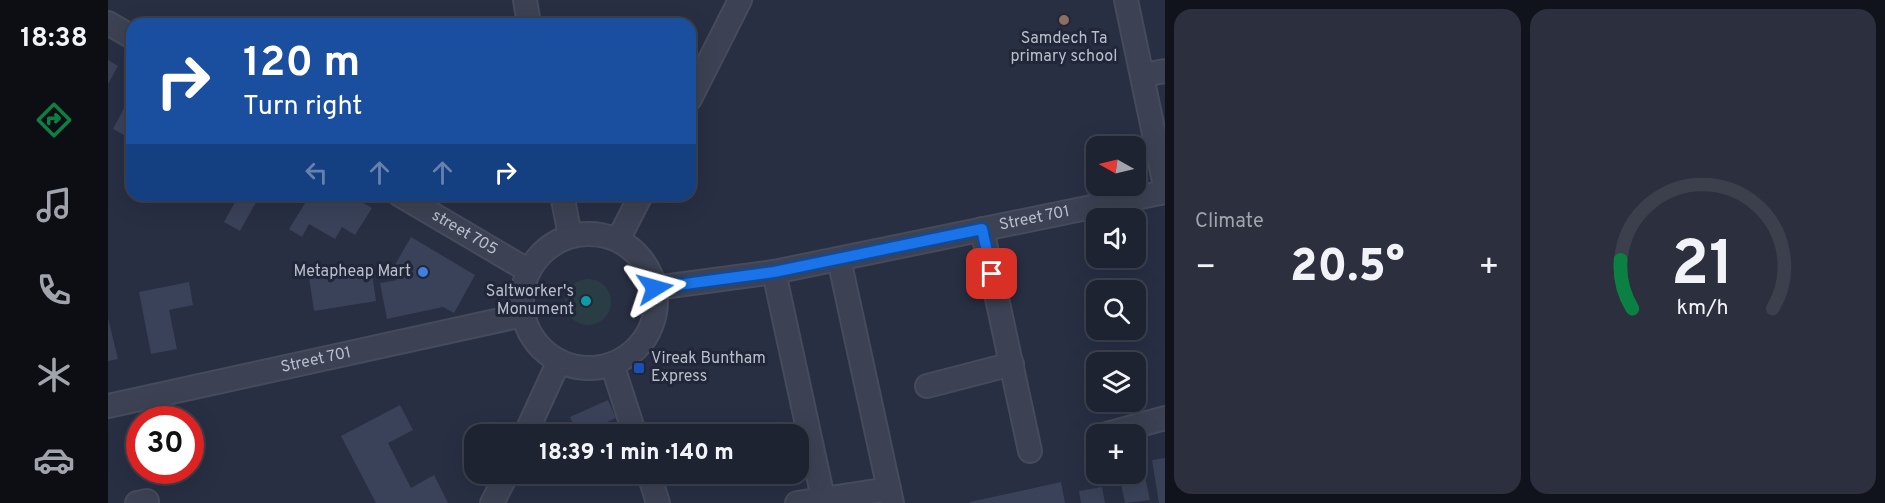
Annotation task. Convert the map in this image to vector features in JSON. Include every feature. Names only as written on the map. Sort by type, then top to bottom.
[{"type":"street","points":[[525,0],[528,18]]},
{"type":"street","points":[[696,87],[740,0]]},
{"type":"street","points":[[1126,0],[1165,186]]},
{"type":"street","points":[[108,23],[126,34]]},
{"type":"street","points":[[1142,75],[1165,71]]},
{"type":"street","name":"Street 701","points":[[655,288],[774,272],[1165,192]]},
{"type":"street","name":"street 705","points":[[410,201],[528,271]]},
{"type":"street","points":[[563,201],[570,236]]},
{"type":"street","points":[[618,240],[638,201]]},
{"type":"street","points":[[982,229],[1030,451]]},
{"type":"street","points":[[592,233],[618,240],[641,258],[650,272],[655,288],[655,313],[646,336],[634,350],[612,364],[588,368],[559,361],[545,352],[533,338],[523,315],[522,292],[528,271],[548,247],[570,236],[592,233]]},
{"type":"street","points":[[797,503],[823,498],[890,496],[839,259]]},
{"type":"street","points":[[774,272],[823,498]]},
{"type":"street","name":"Street 701","points":[[108,406],[523,315]]},
{"type":"street","points":[[530,424],[559,361]]},
{"type":"street","points":[[612,364],[631,424]]},
{"type":"street","points":[[927,386],[1012,364]]},
{"type":"street","points":[[1143,424],[1165,418]]},
{"type":"street","points":[[492,503],[502,484]]},
{"type":"street","points":[[652,484],[658,503]]},
{"type":"shaded area","points":[[588,279],[597,280],[604,286],[610,293],[610,311],[604,318],[597,324],[588,325],[579,324],[572,318],[566,311],[565,302],[566,293],[572,286],[579,280]]},
{"type":"building","points":[[108,60],[118,66],[108,84]]},
{"type":"building","points":[[126,104],[126,136],[113,129]]},
{"type":"building","points":[[236,201],[257,201],[240,231],[224,222]]},
{"type":"building","points":[[306,201],[360,201],[372,208],[355,235],[342,227],[335,239],[309,224],[302,237],[289,229]]},
{"type":"building","points":[[411,237],[475,275],[454,313],[443,307],[387,319],[380,283],[397,280],[389,275]]},
{"type":"building","points":[[371,267],[376,301],[314,311],[309,277]]},
{"type":"building","points":[[189,282],[193,305],[169,310],[177,349],[151,354],[139,292]]},
{"type":"building","points":[[108,318],[118,359],[108,361]]},
{"type":"building","points":[[608,400],[616,418],[603,424],[573,424],[570,417]]},
{"type":"building","points":[[400,405],[413,430],[388,443],[411,488],[434,475],[448,503],[376,503],[341,436]]},
{"type":"building","points":[[1165,458],[1165,503],[1159,503],[1152,460]]},
{"type":"building","points":[[1061,482],[1065,503],[970,503],[970,502]]},
{"type":"building","points":[[1146,482],[1150,500],[1125,503],[1121,484],[1146,484]]},
{"type":"building","points":[[1102,487],[1105,503],[1081,503],[1079,491]]},
{"type":"place","name":"Samdech Ta primary school","points":[[1064,20]]},
{"type":"place","name":"Metapheap Mart","points":[[423,272]]},
{"type":"place","name":"Saltworker's Monument","points":[[586,301]]},
{"type":"place","name":"Vireak Buntham Express","points":[[639,368]]},
{"type":"route","points":[[655,288],[774,272],[982,229],[992,274]]}]
